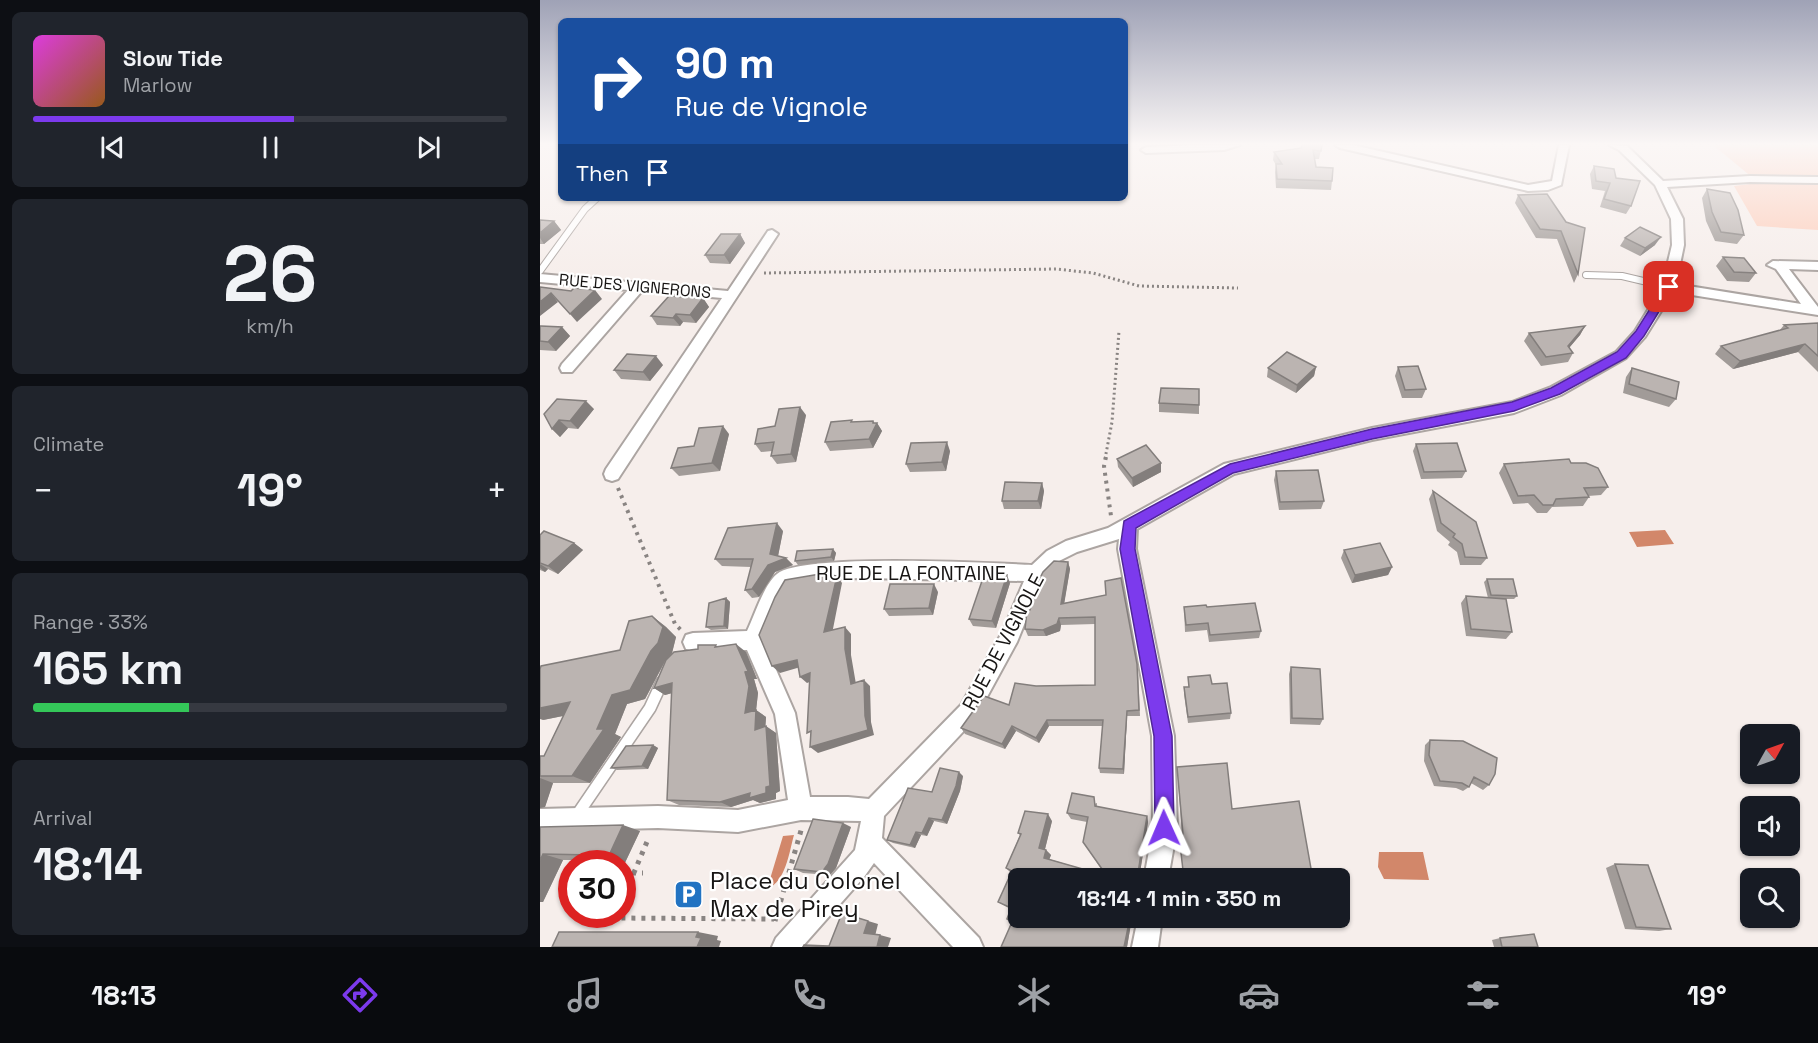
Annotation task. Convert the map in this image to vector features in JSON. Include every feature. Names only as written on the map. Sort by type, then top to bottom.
[{"type":"street","name":"RUE DE VIGNOLE","points":[[873,811],[968,712],[1010,636],[1036,573],[1053,556],[1072,546],[1121,530],[1230,469],[1372,434],[1514,406],[1556,391],[1621,355],[1640,334],[1669,287],[1678,245],[1677,219],[1663,189]]},
{"type":"street","points":[[612,474],[772,234]]},
{"type":"street","points":[[1815,311],[1775,265],[1818,266]]},
{"type":"street","name":"RUE DES VIGNERONS","points":[[540,278],[730,295]]},
{"type":"street","points":[[567,368],[639,286]]},
{"type":"street","points":[[1669,287],[1815,311]]},
{"type":"street","points":[[1121,530],[1127,549],[1163,736],[1164,828],[1158,868]]},
{"type":"street","name":"RUE DE LA FONTAINE","points":[[753,640],[783,579],[794,573],[872,570],[1036,573]]},
{"type":"street","points":[[690,646],[753,640],[764,670],[785,713],[801,809]]},
{"type":"street","points":[[540,820],[658,817],[738,821],[801,809],[848,808],[873,811],[870,842],[864,858],[785,947]]},
{"type":"street","points":[[870,842],[970,947]]},
{"type":"street","points":[[1145,947],[1148,928]]},
{"type":"lane","points":[[540,271],[585,209],[594,201]]},
{"type":"lane","points":[[1586,275],[1622,276],[1669,287]]},
{"type":"lane","points":[[575,818],[650,708],[667,673]]},
{"type":"path","points":[[745,273],[1056,269],[1093,273],[1139,286],[1238,288]]},
{"type":"path","points":[[1119,331],[1112,422],[1104,466],[1121,530]]},
{"type":"path","points":[[612,474],[675,624],[690,646]]},
{"type":"path","points":[[636,917],[774,920],[802,830],[801,809]]},
{"type":"path","points":[[636,868],[658,817]]},
{"type":"path","points":[[636,873],[643,873]]},
{"type":"shaded area","points":[[1736,189],[1818,189],[1818,230],[1757,226]]},
{"type":"shaded area","points":[[1665,530],[1674,544],[1637,547],[1629,532]]},
{"type":"shaded area","points":[[794,835],[783,873],[779,880],[767,889],[783,836]]},
{"type":"shaded area","points":[[1379,852],[1423,852],[1429,880],[1384,879],[1378,867]]},
{"type":"building","points":[[1608,189],[1637,189],[1631,206],[1604,199]]},
{"type":"building","points":[[1707,189],[1730,193],[1738,210],[1744,235],[1721,232],[1712,212]]},
{"type":"building","points":[[1547,194],[1566,222],[1585,228],[1578,274],[1561,231],[1540,229],[1518,195]]},
{"type":"building","points":[[540,220],[554,221],[540,233]]},
{"type":"building","points":[[1640,227],[1661,237],[1645,248],[1625,238]]},
{"type":"building","points":[[721,234],[740,234],[724,255],[705,255]]},
{"type":"building","points":[[1723,257],[1744,258],[1756,273],[1734,272]]},
{"type":"building","points":[[540,287],[571,291],[574,288],[595,290],[570,314],[551,293],[540,302]]},
{"type":"building","points":[[669,296],[703,298],[690,315],[676,314],[673,318],[651,316]]},
{"type":"building","points":[[1818,323],[1818,356],[1805,344],[1740,361],[1721,346],[1788,328],[1784,325]]},
{"type":"building","points":[[540,326],[562,327],[548,342],[540,341]]},
{"type":"building","points":[[1585,326],[1568,346],[1573,353],[1546,357],[1529,333]]},
{"type":"building","points":[[1287,352],[1316,367],[1297,385],[1268,368]]},
{"type":"building","points":[[627,354],[656,356],[643,372],[614,370]]},
{"type":"building","points":[[1418,366],[1426,389],[1405,390],[1398,367]]},
{"type":"building","points":[[1632,368],[1679,382],[1676,399],[1629,384]]},
{"type":"building","points":[[1161,388],[1199,389],[1199,405],[1159,403]]},
{"type":"building","points":[[557,399],[586,401],[570,421],[559,420],[552,429],[544,414]]},
{"type":"building","points":[[800,407],[791,454],[771,456],[774,442],[755,444],[758,429],[775,426],[779,409]]},
{"type":"building","points":[[852,420],[851,422],[873,421],[877,423],[869,439],[825,442],[831,422]]},
{"type":"building","points":[[723,426],[712,463],[671,468],[678,448],[694,446],[699,428]]},
{"type":"building","points":[[947,442],[942,462],[906,464],[911,443]]},
{"type":"building","points":[[1457,443],[1466,471],[1424,472],[1416,444]]},
{"type":"building","points":[[1146,445],[1161,463],[1132,478],[1117,459]]},
{"type":"building","points":[[1569,459],[1571,463],[1586,463],[1598,468],[1608,487],[1584,488],[1589,497],[1556,499],[1553,505],[1543,505],[1534,495],[1518,496],[1504,464]]},
{"type":"building","points":[[1318,470],[1324,501],[1280,502],[1276,471]]},
{"type":"building","points":[[1005,482],[1042,483],[1038,501],[1002,501]]},
{"type":"building","points":[[1433,491],[1476,522],[1487,558],[1465,557],[1462,544],[1453,537],[1455,534],[1441,523]]},
{"type":"building","points":[[777,523],[770,554],[786,558],[768,565],[752,589],[745,590],[753,559],[715,559],[728,528]]},
{"type":"building","points":[[544,531],[574,543],[548,566],[540,563],[540,535]]},
{"type":"building","points":[[1380,543],[1392,567],[1355,575],[1344,550]]},
{"type":"building","points":[[833,549],[831,557],[795,561],[797,551]]},
{"type":"building","points":[[1054,561],[1068,562],[1061,604],[1106,595],[1105,581],[1121,578],[1137,664],[1139,710],[1127,711],[1123,769],[1099,768],[1103,720],[1047,720],[1036,738],[1012,726],[1002,744],[961,728],[984,696],[1009,705],[1015,683],[1036,686],[1095,685],[1095,617],[1059,618],[1057,624],[1043,630],[1025,629],[1027,611],[1030,610],[1039,580],[1043,572]]},
{"type":"building","points":[[820,574],[837,576],[824,632],[845,627],[845,649],[851,684],[864,680],[865,716],[868,730],[810,747],[811,731],[807,733],[810,673],[800,677],[797,660],[772,666],[759,635],[785,580]]},
{"type":"building","points":[[984,575],[1007,575],[992,621],[969,619]]},
{"type":"building","points":[[1487,579],[1513,579],[1517,596],[1491,595]]},
{"type":"building","points":[[890,584],[934,584],[929,608],[884,609]]},
{"type":"building","points":[[1466,596],[1506,599],[1512,632],[1471,629]]},
{"type":"building","points":[[726,598],[724,626],[706,627],[709,603]]},
{"type":"building","points":[[1255,603],[1261,631],[1210,635],[1208,623],[1186,625],[1184,607]]},
{"type":"building","points":[[652,616],[663,627],[658,643],[651,651],[630,690],[612,695],[597,729],[604,729],[572,776],[540,776],[540,756],[544,756],[570,702],[540,708],[541,666],[620,650],[629,621]]},
{"type":"building","points":[[736,644],[748,671],[745,672],[749,686],[745,713],[756,710],[755,730],[766,726],[770,786],[766,787],[766,793],[749,798],[750,793],[720,802],[667,800],[672,683],[654,688],[666,660],[674,652],[698,649],[698,645],[716,645],[715,647]]},
{"type":"building","points":[[1291,667],[1320,669],[1323,719],[1292,718]]},
{"type":"building","points":[[1210,675],[1212,684],[1227,683],[1231,713],[1188,717],[1184,687],[1189,687],[1188,677]]},
{"type":"building","points":[[1430,740],[1463,741],[1497,758],[1495,774],[1489,785],[1474,777],[1469,787],[1462,783],[1440,781],[1429,755]]},
{"type":"building","points":[[653,745],[642,766],[611,768],[626,746]]},
{"type":"building","points":[[1227,763],[1232,809],[1299,801],[1311,868],[1183,868],[1179,835],[1183,834],[1177,767]]},
{"type":"building","points":[[940,768],[959,772],[956,786],[942,820],[929,818],[922,833],[916,832],[910,845],[887,840],[908,788],[932,792]]},
{"type":"building","points":[[1072,793],[1094,797],[1095,806],[1147,816],[1139,868],[1101,868],[1083,842],[1088,817],[1067,813]]},
{"type":"building","points":[[1025,811],[1048,814],[1039,848],[1046,850],[1044,858],[1079,868],[1006,868],[1021,834],[1018,833]]},
{"type":"building","points":[[813,819],[843,823],[828,864],[822,872],[794,869]]},
{"type":"building","points":[[623,825],[611,850],[558,850],[558,854],[543,854],[540,861],[540,827]]},
{"type":"building","points":[[1615,864],[1648,865],[1671,929],[1636,927]]},
{"type":"building","points":[[1008,880],[1008,907],[998,902]]},
{"type":"building","points":[[842,913],[868,921],[864,933],[880,935],[877,947],[803,947],[804,945],[829,946]]},
{"type":"building","points":[[1009,928],[1128,928],[1124,947],[1001,947]]},
{"type":"building","points":[[559,932],[698,932],[696,937],[701,938],[697,947],[552,947]]},
{"type":"building","points":[[1534,934],[1538,947],[1502,947],[1500,938]]},
{"type":"place","name":"Place du Colonel Max de Pirey","points":[[689,894]]},
{"type":"route","points":[[1164,828],[1163,736],[1127,549],[1129,525],[1230,469],[1372,434],[1514,406],[1556,391],[1621,355],[1640,334],[1669,287]]}]
